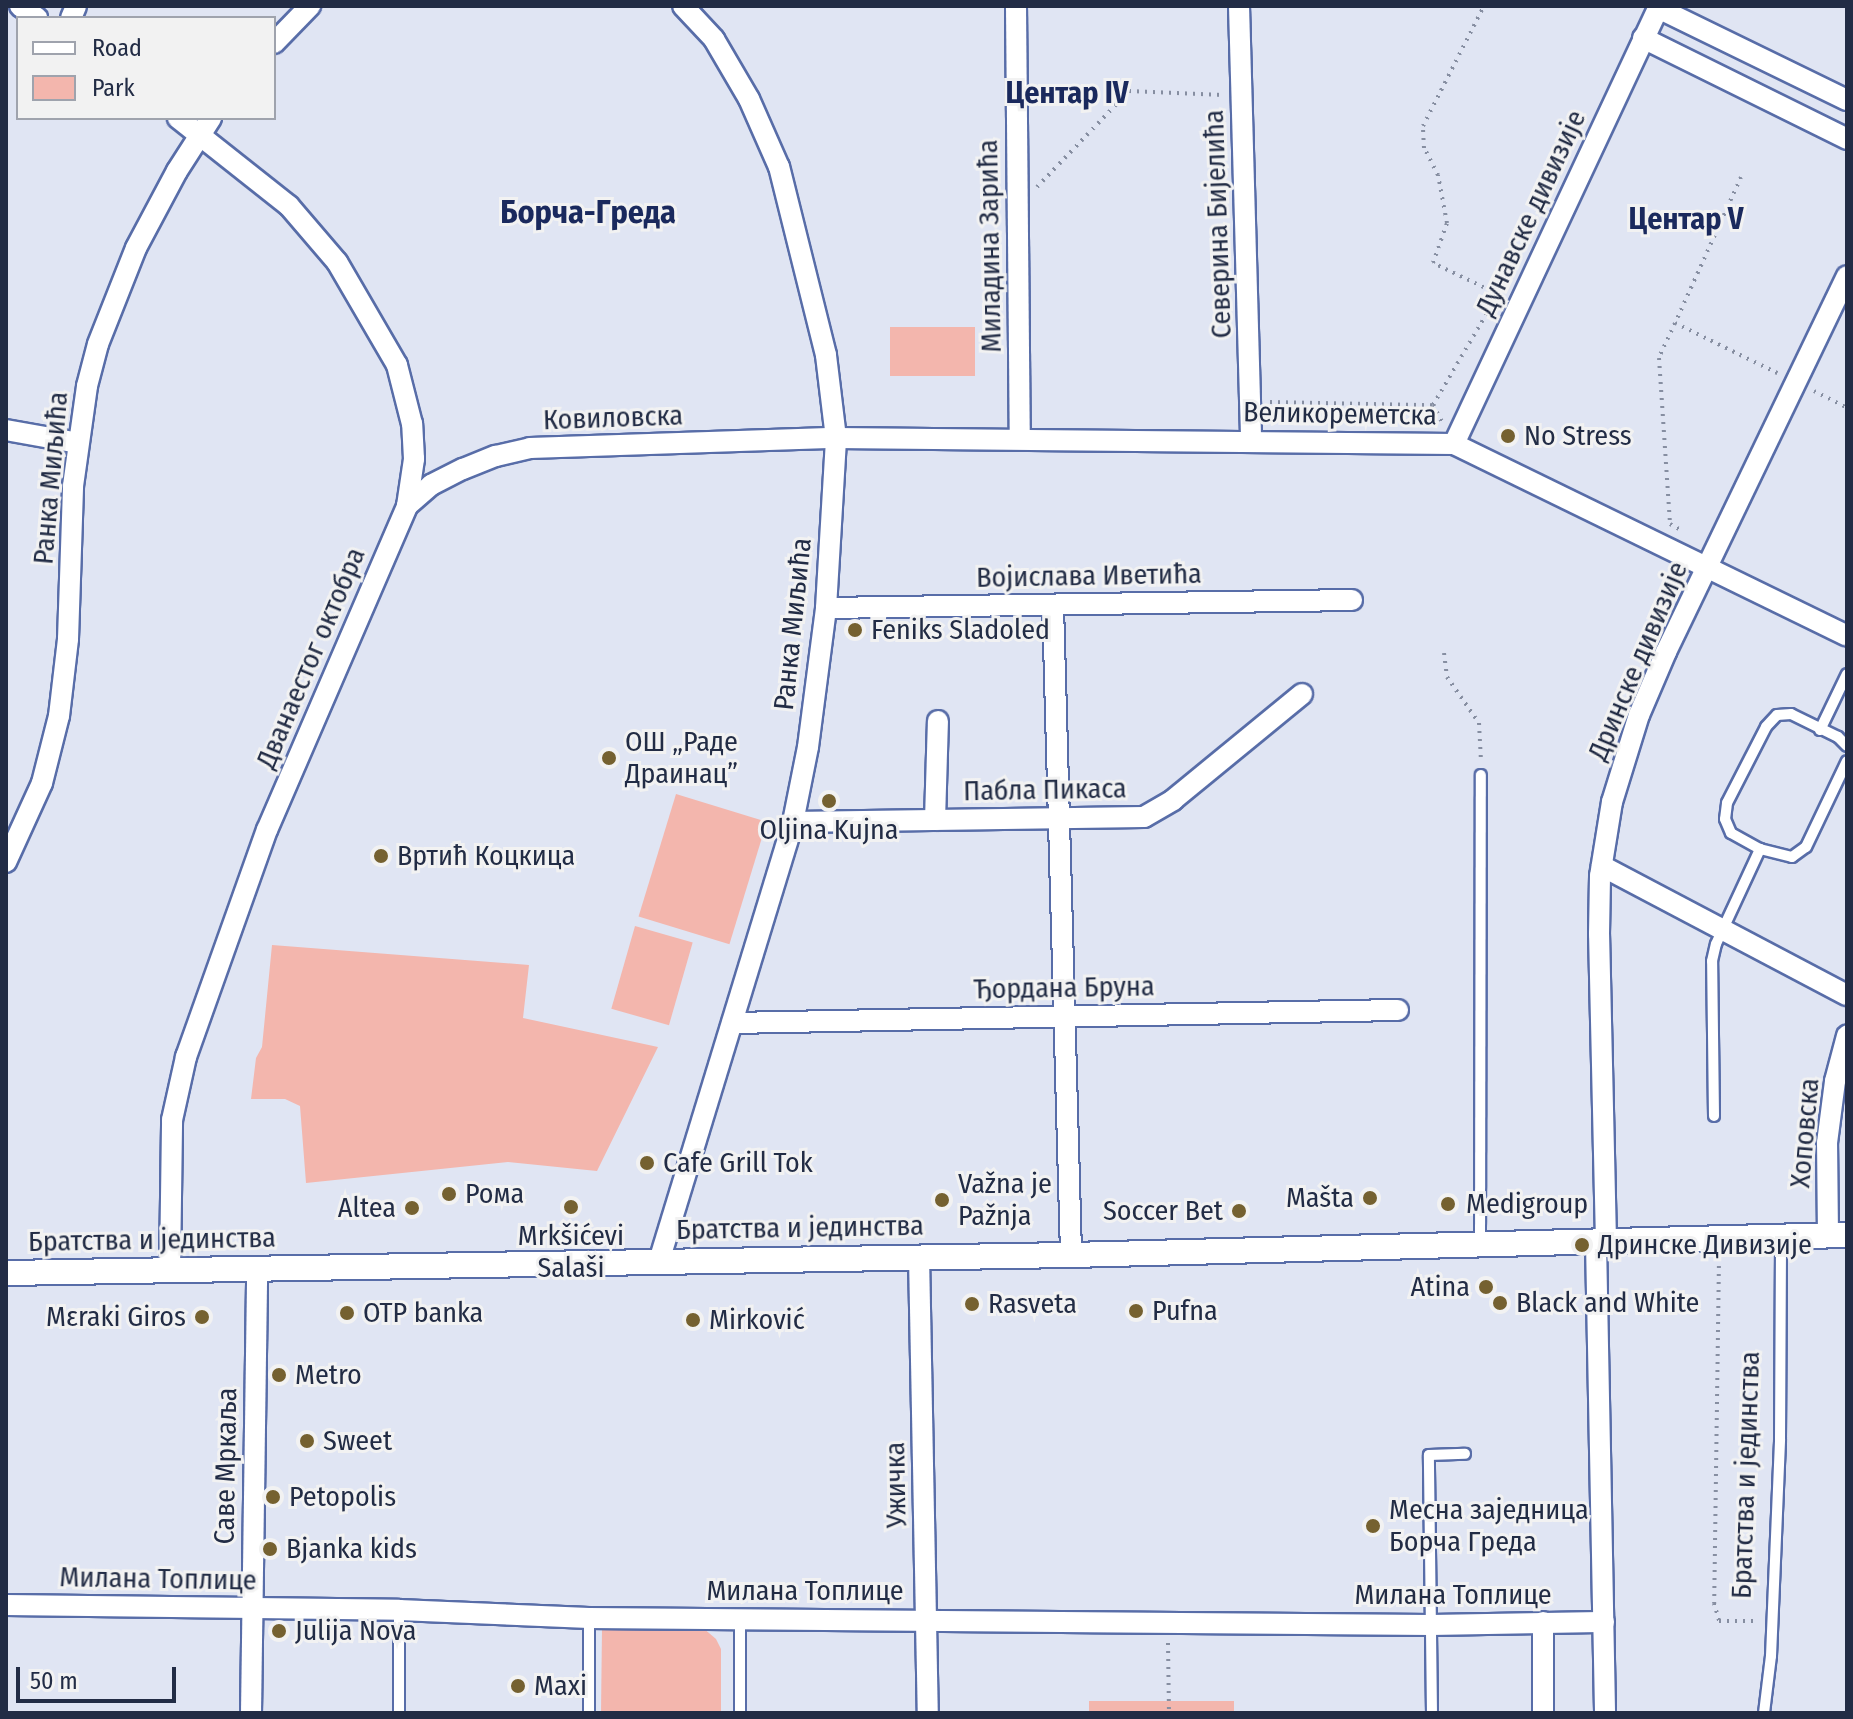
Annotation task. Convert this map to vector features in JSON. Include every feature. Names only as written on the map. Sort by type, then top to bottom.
[{"type":"street","points":[[276,41],[310,6]]},
{"type":"street","name":"Ранка Миљића","points":[[659,1261],[793,822],[808,747],[826,608],[836,438],[826,355],[779,167],[749,99],[714,39],[683,6]]},
{"type":"street","name":"Миладина Зарића","points":[[1016,6],[1020,438]]},
{"type":"street","name":"Северина Бијелића","points":[[1239,6],[1251,440]]},
{"type":"street","points":[[1659,7],[1847,100]]},
{"type":"street","name":"Дунавске дивизије","points":[[1454,444],[1659,7]]},
{"type":"street","points":[[1643,38],[1847,139]]},
{"type":"street","name":"Дванаестог октобра","points":[[170,1269],[172,1120],[186,1057],[267,830],[407,506],[414,459],[412,424],[401,375],[355,288],[312,232],[206,126],[185,120]]},
{"type":"street","name":"Ранка Миљића","points":[[6,862],[42,783],[59,716],[68,639],[78,443],[87,386],[113,298],[153,214],[206,126]]},
{"type":"street","name":"Дринске дивизије","points":[[1601,1242],[1599,971],[1602,866],[1612,802],[1639,715],[1847,276]]},
{"type":"street","points":[[6,430],[78,443]]},
{"type":"street","name":"Великореметска","points":[[836,438],[1454,444],[1847,636]]},
{"type":"street","name":"Ковиловска","points":[[407,506],[431,485],[463,469],[496,456],[530,448],[836,438]]},
{"type":"street","name":"Војислава Иветића","points":[[826,608],[1352,600]]},
{"type":"street","points":[[1053,605],[1071,1255]]},
{"type":"street","name":"Пабла Пикаса","points":[[793,822],[1144,817],[1158,811],[1302,694]]},
{"type":"street","points":[[935,820],[938,721]]},
{"type":"street","points":[[1602,866],[1847,995]]},
{"type":"street","name":"Ђордана Бруна","points":[[732,1023],[1398,1010]]},
{"type":"street","name":"Хоповска","points":[[1838,1235],[1827,1143],[1835,1081],[1847,1036]]},
{"type":"street","name":"Братства и јединства","points":[[6,1273],[1071,1255],[1838,1235]]},
{"type":"street","points":[[1601,1242],[1605,1713]]},
{"type":"street","name":"Ужичка","points":[[919,1256],[928,1713]]},
{"type":"street","name":"Саве Мркаља","points":[[251,1713],[257,1268]]},
{"type":"street","name":"Милана Топлице","points":[[6,1605],[399,1610],[589,1618],[740,1620],[1431,1625],[1604,1622]]},
{"type":"street","points":[[1543,1622],[1543,1713]]},
{"type":"lane","points":[[1820,730],[1847,674]]},
{"type":"lane","points":[[1847,746],[1791,714],[1777,715],[1766,727],[1727,803],[1725,819],[1731,833],[1760,849],[1792,857],[1806,847],[1847,761]]},
{"type":"lane","points":[[1480,1245],[1481,775]]},
{"type":"lane","points":[[1714,1116],[1712,961],[1722,929],[1760,849]]},
{"type":"lane","name":"Братства и јединства","points":[[1764,1713],[1772,1620],[1780,1439],[1781,1237]]},
{"type":"lane","points":[[1432,1713],[1429,1455],[1465,1454]]},
{"type":"lane","points":[[399,1610],[399,1713]]},
{"type":"lane","points":[[589,1618],[589,1713]]},
{"type":"lane","points":[[740,1620],[740,1713]]},
{"type":"path","points":[[1251,402],[1433,405],[1442,394],[1498,294],[1433,263],[1447,223],[1438,175],[1424,148],[1423,126],[1484,6]]},
{"type":"path","points":[[1018,207],[1129,91],[1242,96]]},
{"type":"path","points":[[1680,553],[1687,533],[1670,524],[1659,358],[1741,177]]},
{"type":"path","points":[[1675,323],[1847,408]]},
{"type":"path","points":[[1444,653],[1447,677],[1479,723],[1481,775]]},
{"type":"path","points":[[1720,1240],[1714,1603],[1719,1621],[1772,1620]]},
{"type":"path","points":[[1167,1621],[1169,1713]]},
{"type":"green space","points":[[890,327],[975,327],[975,376],[890,376]]},
{"type":"green space","points":[[676,794],[767,822],[729,944],[639,916]]},
{"type":"green space","points":[[635,926],[693,943],[669,1025],[611,1009]]},
{"type":"green space","points":[[272,945],[529,965],[523,1018],[658,1047],[597,1171],[508,1162],[306,1183],[300,1106],[285,1099],[251,1099],[256,1058],[262,1047]]},
{"type":"green space","points":[[702,1627],[716,1639],[721,1649],[721,1713],[601,1713],[602,1628]]},
{"type":"green space","points":[[1089,1701],[1234,1701],[1234,1713],[1089,1713]]},
{"type":"place","name":"No Stress","points":[[1508,436]]},
{"type":"place","name":"Feniks Sladoled","points":[[855,630]]},
{"type":"place","name":"ОШ „Раде Драинац”","points":[[609,758]]},
{"type":"place","name":"Oljina Kujna","points":[[829,801]]},
{"type":"place","name":"Вртић Коцкица","points":[[381,856]]},
{"type":"place","name":"Cafe Grill Tok","points":[[647,1163]]},
{"type":"place","name":"Рома","points":[[449,1194]]},
{"type":"place","name":"Mašta","points":[[1370,1198]]},
{"type":"place","name":"Važna je Pažnja","points":[[942,1200]]},
{"type":"place","name":"Medigroup","points":[[1448,1204]]},
{"type":"place","name":"Mrkšićevi Salaši","points":[[571,1207]]},
{"type":"place","name":"Altea","points":[[412,1208]]},
{"type":"place","name":"Soccer Bet","points":[[1239,1211]]},
{"type":"place","name":"Дринске Дивизије","points":[[1582,1245]]},
{"type":"place","name":"Atina","points":[[1486,1287]]},
{"type":"place","name":"Black and White","points":[[1500,1303]]},
{"type":"place","name":"Rasveta","points":[[972,1304]]},
{"type":"place","name":"Pufna","points":[[1136,1311]]},
{"type":"place","name":"OTP banka","points":[[347,1313]]},
{"type":"place","name":"Mεraki Giros","points":[[202,1317]]},
{"type":"place","name":"Mirković","points":[[693,1320]]},
{"type":"place","name":"Metro","points":[[279,1375]]},
{"type":"place","name":"Sweet","points":[[307,1441]]},
{"type":"place","name":"Petopolis","points":[[273,1497]]},
{"type":"place","name":"Месна заједница Борча Греда","points":[[1373,1526]]},
{"type":"place","name":"Bjanka kids","points":[[270,1549]]},
{"type":"place","name":"Julija Nova","points":[[279,1631]]},
{"type":"place","name":"Maxi","points":[[518,1686]]},
{"type":"district","name":"Центар IV","points":[[1067,93]]},
{"type":"district","name":"Борча-Греда","points":[[588,212]]},
{"type":"district","name":"Центар V","points":[[1686,219]]}]
